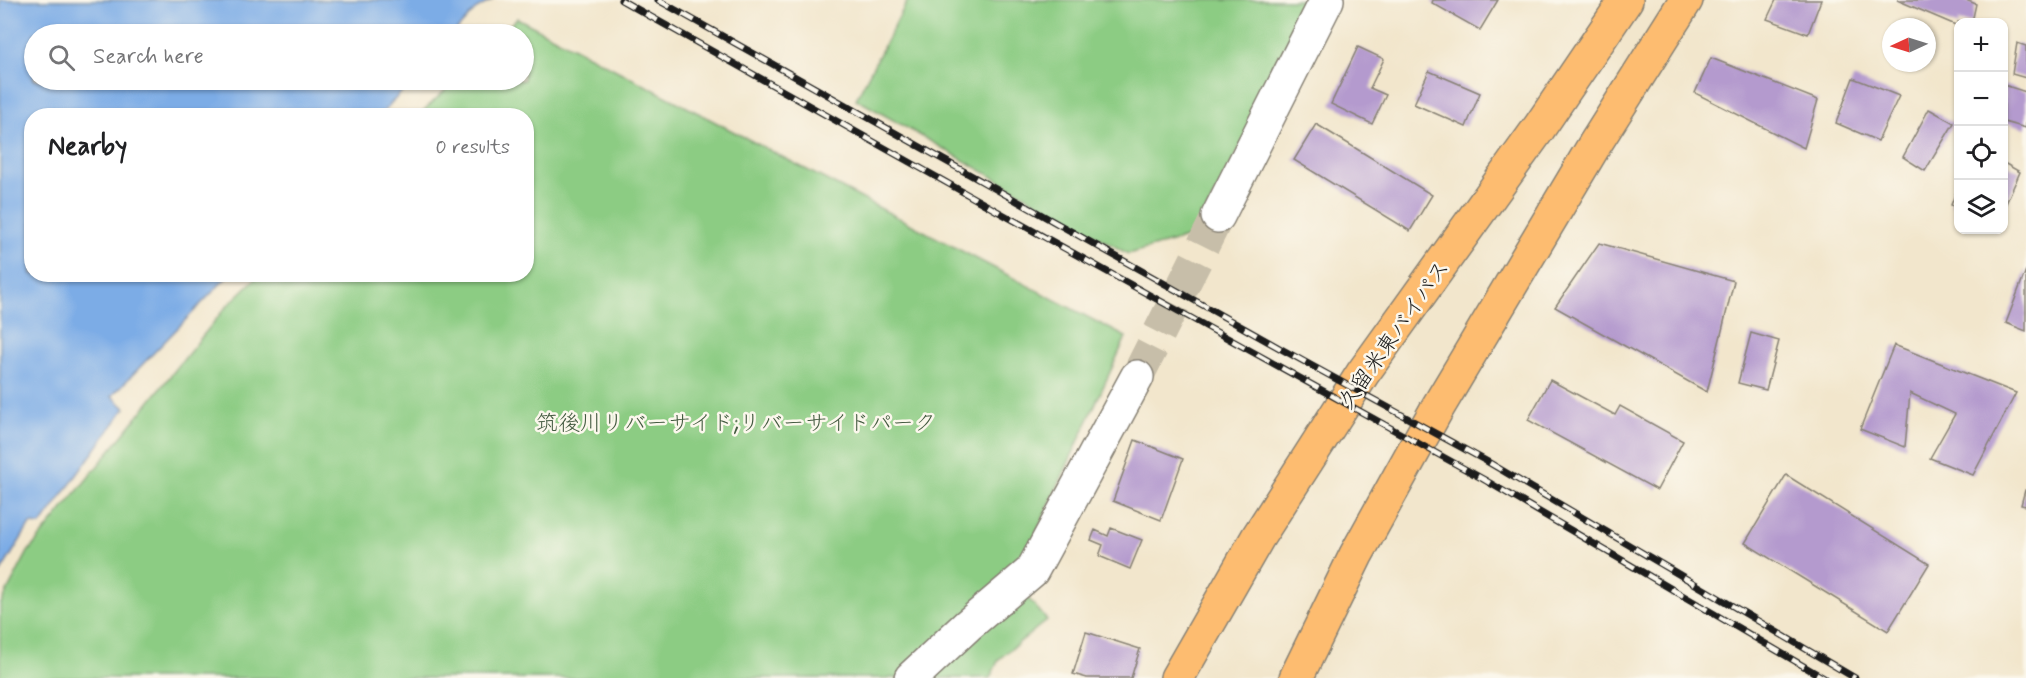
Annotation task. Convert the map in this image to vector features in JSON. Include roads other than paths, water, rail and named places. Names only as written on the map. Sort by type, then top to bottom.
[{"type":"highway","name":"久留米東バイパス","points":[[1177,678],[1258,537],[1363,373],[1539,128],[1626,0]]},
{"type":"highway","points":[[1296,678],[1356,555],[1438,407],[1595,144],[1686,0]]},
{"type":"street","points":[[1218,216],[1327,0]]},
{"type":"street","points":[[911,678],[968,625],[1032,571],[1137,377]]},
{"type":"water","points":[[0,0],[492,0],[475,10],[462,24],[24,24],[24,90],[404,90],[387,108],[24,108],[24,282],[222,282],[112,396],[125,408],[41,525],[30,524],[0,573]]},
{"type":"tunnel","points":[[1137,377],[1218,216]]},
{"type":"railway","points":[[621,0],[997,211],[1483,479],[1824,678]]},
{"type":"railway","points":[[658,0],[1283,350],[1488,462],[1855,678]]},
{"type":"park label","name":"筑後川リバーサイド;リバーサイドパーク","points":[[736,422]]}]
